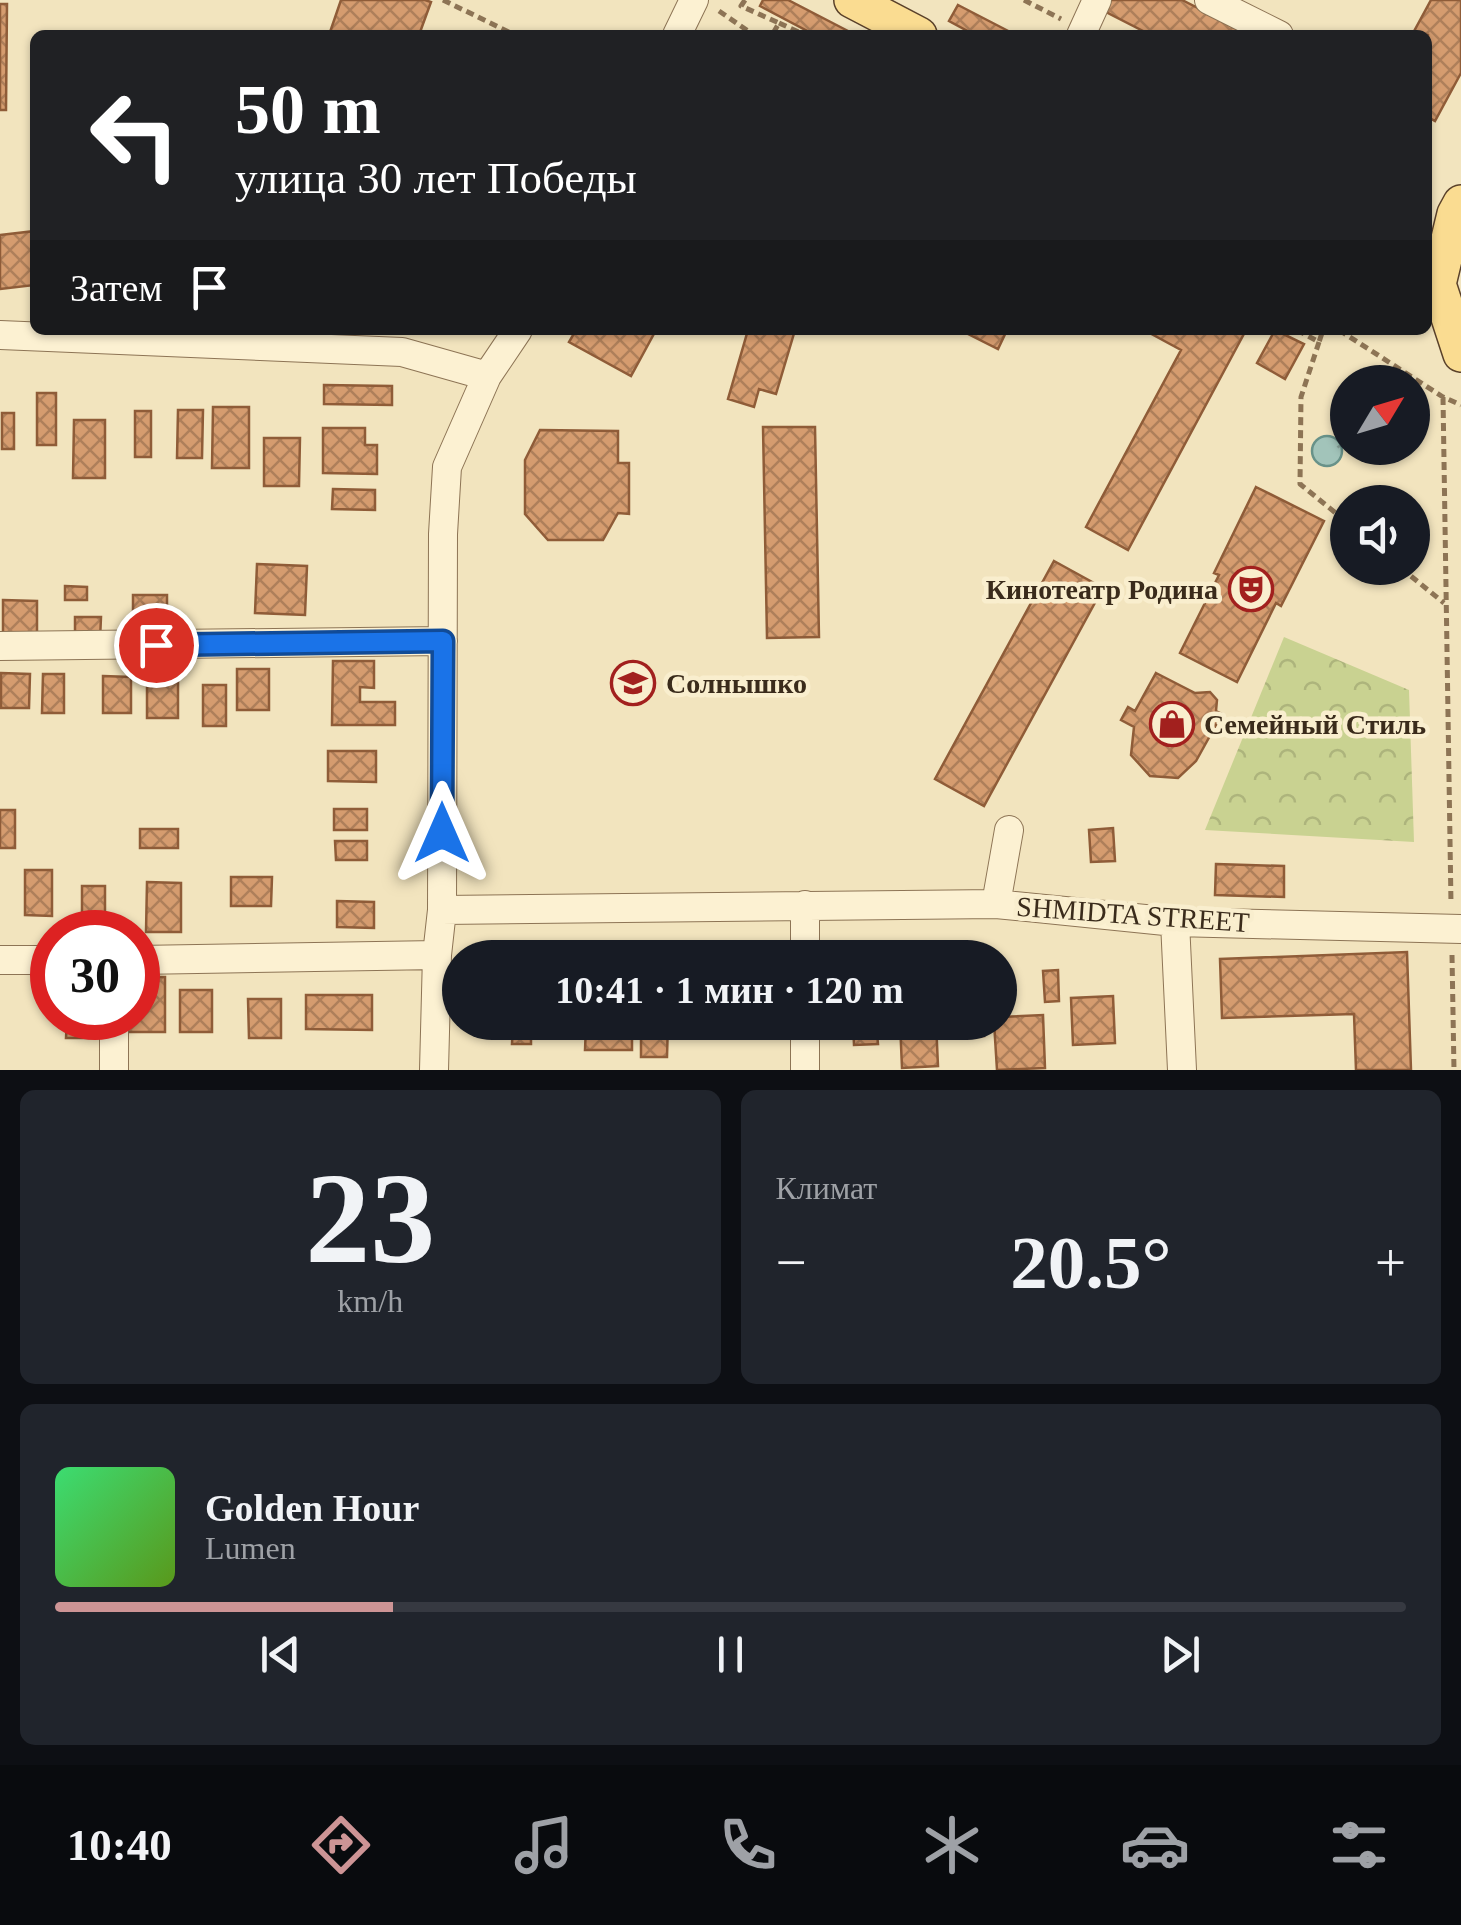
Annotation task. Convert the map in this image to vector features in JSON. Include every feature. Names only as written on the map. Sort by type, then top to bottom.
[{"type":"main road","points":[[852,0],[896,30]]},
{"type":"main road","points":[[1461,203],[1455,214],[1442,286],[1461,354]]},
{"type":"street","points":[[1082,30],[1097,0]]},
{"type":"street","points":[[1209,0],[1269,30]]},
{"type":"street","points":[[681,30],[705,4]]},
{"type":"street","points":[[0,335],[402,352],[487,376]]},
{"type":"street","points":[[434,1070],[442,910],[443,534],[447,467],[487,376],[515,335]]},
{"type":"street","points":[[0,646],[443,641]]},
{"type":"street","points":[[996,904],[1008,830]]},
{"type":"street","name":"SHMIDTA STREET","points":[[442,910],[996,904],[1175,922],[1456,929]]},
{"type":"street","points":[[805,940],[806,905]]},
{"type":"street","points":[[1175,922],[1182,1070]]},
{"type":"street","points":[[160,960],[437,955]]},
{"type":"street","points":[[0,960],[30,960]]},
{"type":"street","points":[[114,1040],[114,1070]]},
{"type":"street","points":[[805,1040],[805,1070]]},
{"type":"path","points":[[443,0],[505,30]]},
{"type":"path","points":[[745,0],[742,6],[794,30]]},
{"type":"path","points":[[705,4],[746,30]]},
{"type":"path","points":[[774,30],[778,23]]},
{"type":"path","points":[[1306,335],[1319,342]]},
{"type":"path","points":[[1322,335],[1300,397],[1300,484],[1330,508]]},
{"type":"path","points":[[1348,335],[1442,397],[1461,404]]},
{"type":"path","points":[[1442,397],[1444,603],[1456,929],[1454,1070]]},
{"type":"path","points":[[1422,585],[1444,603]]},
{"type":"green space","points":[[1284,637],[1409,690],[1414,842],[1205,830]]},
{"type":"water","points":[[1327,436],[1327,466],[1317,461],[1312,451],[1317,441]]},
{"type":"building","points":[[341,0],[431,2],[421,30],[331,30]]},
{"type":"building","points":[[763,0],[788,0],[846,30],[806,30],[760,6]]},
{"type":"building","points":[[1108,0],[1182,0],[1241,30],[1141,30],[1102,10]]},
{"type":"building","points":[[1431,0],[1461,0],[1461,73],[1435,121],[1432,30],[1415,30]]},
{"type":"building","points":[[0,4],[7,4],[6,110],[0,110]]},
{"type":"building","points":[[958,5],[1006,30],[966,30],[949,21]]},
{"type":"building","points":[[30,232],[30,286],[0,289],[0,235]]},
{"type":"building","points":[[573,335],[653,335],[631,376],[569,342]]},
{"type":"building","points":[[747,335],[794,335],[776,394],[759,389],[754,407],[728,399]]},
{"type":"building","points":[[970,335],[1005,335],[998,349]]},
{"type":"building","points":[[1153,335],[1243,335],[1128,550],[1086,527],[1181,350]]},
{"type":"building","points":[[1272,335],[1285,335],[1304,344],[1285,379],[1257,363]]},
{"type":"building","points":[[324,385],[392,386],[392,405],[324,404]]},
{"type":"building","points":[[37,393],[56,393],[56,445],[37,445]]},
{"type":"building","points":[[213,407],[249,407],[249,468],[212,468]]},
{"type":"building","points":[[178,410],[203,410],[202,458],[177,458]]},
{"type":"building","points":[[135,411],[151,411],[151,457],[135,457]]},
{"type":"building","points":[[2,413],[14,413],[14,449],[2,449]]},
{"type":"building","points":[[74,420],[105,420],[105,478],[73,478]]},
{"type":"building","points":[[763,427],[815,427],[819,637],[767,638]]},
{"type":"building","points":[[323,428],[365,428],[365,445],[377,445],[377,474],[323,473]]},
{"type":"building","points":[[540,430],[618,431],[618,463],[629,463],[629,514],[618,513],[603,540],[548,540],[525,514],[525,460]]},
{"type":"building","points":[[264,438],[300,438],[299,486],[264,486]]},
{"type":"building","name":"Кинотеатр Родина","points":[[1256,487],[1324,521],[1281,606],[1276,603],[1237,682],[1180,653]]},
{"type":"building","points":[[333,489],[375,490],[375,510],[332,509]]},
{"type":"building","points":[[1054,561],[1103,588],[984,806],[935,779]]},
{"type":"building","points":[[257,564],[307,566],[305,615],[255,613]]},
{"type":"building","points":[[65,586],[87,587],[87,600],[65,600]]},
{"type":"building","points":[[133,595],[167,595],[167,624],[133,623]]},
{"type":"building","points":[[3,600],[37,601],[37,633],[3,633]]},
{"type":"building","points":[[75,617],[101,617],[100,640],[75,640]]},
{"type":"building","points":[[333,661],[374,661],[374,688],[360,687],[360,702],[395,702],[395,725],[332,725]]},
{"type":"building","points":[[237,669],[269,669],[269,710],[237,710]]},
{"type":"building","points":[[1,673],[30,674],[29,708],[1,708]]},
{"type":"building","name":"Семейный Стиль","points":[[1156,673],[1195,693],[1210,692],[1217,700],[1216,711],[1222,714],[1196,761],[1178,778],[1150,776],[1131,755],[1134,727],[1121,720],[1128,707],[1135,711]]},
{"type":"building","points":[[43,674],[64,674],[64,713],[42,713]]},
{"type":"building","points":[[103,676],[131,677],[131,713],[103,713]]},
{"type":"building","points":[[147,679],[178,679],[178,718],[147,718]]},
{"type":"building","points":[[203,685],[226,685],[226,726],[203,726]]},
{"type":"building","points":[[328,751],[376,751],[376,782],[328,781]]},
{"type":"building","points":[[334,809],[367,809],[367,830],[334,830]]},
{"type":"building","points":[[0,810],[15,810],[15,848],[0,848]]},
{"type":"building","points":[[1113,828],[1115,861],[1091,862],[1089,830]]},
{"type":"building","points":[[140,829],[178,829],[178,848],[140,848]]},
{"type":"building","points":[[335,841],[367,841],[367,860],[336,860]]},
{"type":"building","points":[[1216,864],[1284,866],[1284,897],[1215,895]]},
{"type":"building","points":[[25,870],[52,870],[52,910],[30,910],[30,915],[25,915]]},
{"type":"building","points":[[231,877],[272,877],[271,906],[231,906]]},
{"type":"building","points":[[147,882],[181,883],[181,932],[160,932],[160,910],[146,910]]},
{"type":"building","points":[[82,886],[105,886],[105,910],[82,910]]},
{"type":"building","points":[[337,901],[374,902],[374,928],[337,927]]},
{"type":"building","points":[[1407,952],[1411,1070],[1356,1070],[1354,1014],[1222,1018],[1220,959]]},
{"type":"building","points":[[1058,970],[1059,1001],[1045,1002],[1043,971]]},
{"type":"building","points":[[160,977],[165,977],[165,1032],[160,1032]]},
{"type":"building","points":[[180,990],[212,990],[212,1032],[180,1032]]},
{"type":"building","points":[[306,995],[372,995],[372,1030],[306,1029]]},
{"type":"building","points":[[1113,996],[1115,1043],[1073,1045],[1071,998]]},
{"type":"building","points":[[248,999],[281,999],[281,1038],[249,1038]]},
{"type":"building","points":[[1043,1015],[1045,1068],[997,1070],[995,1040],[1017,1040],[1017,1016]]},
{"type":"building","points":[[512,1040],[531,1040],[531,1044],[512,1044]]},
{"type":"building","points":[[585,1040],[632,1040],[632,1050],[585,1050]]},
{"type":"building","points":[[641,1040],[667,1040],[667,1057],[641,1057]]},
{"type":"building","points":[[854,1040],[878,1040],[878,1044],[854,1045]]},
{"type":"building","points":[[901,1040],[937,1040],[938,1066],[902,1068]]},
{"type":"place","name":"Кинотеатр Родина","points":[[1251,589]]},
{"type":"place","name":"Солнышко","points":[[633,683]]},
{"type":"place","name":"Семейный Стиль","points":[[1172,724]]},
{"type":"route","points":[[156,645],[443,641],[442,833]]}]
